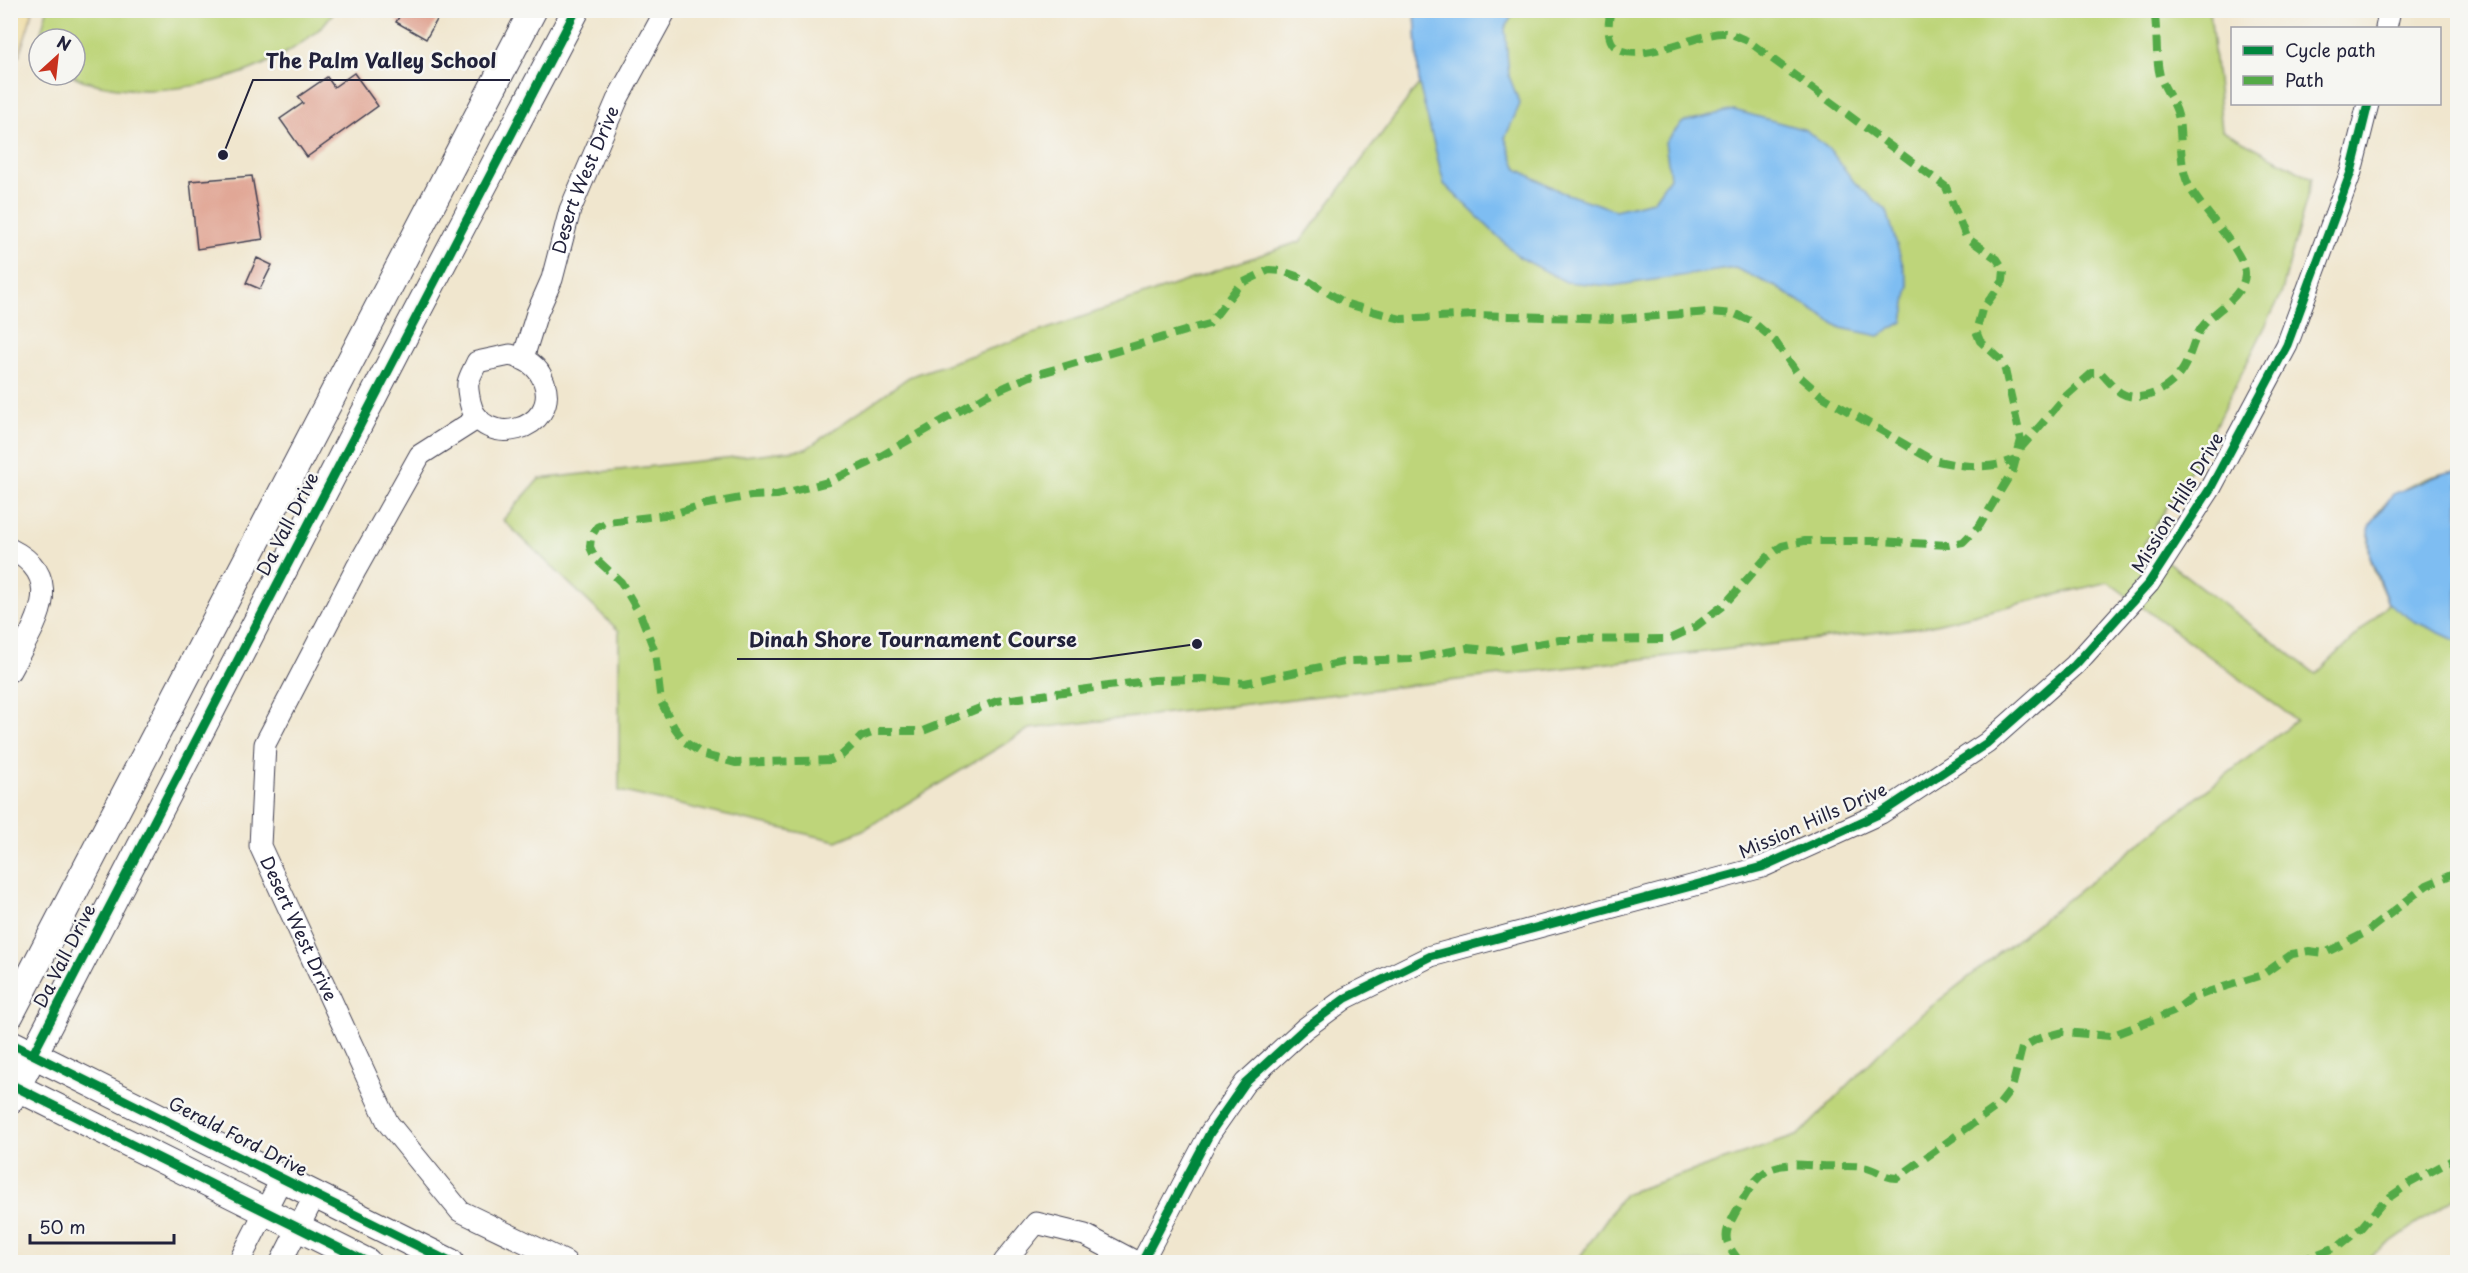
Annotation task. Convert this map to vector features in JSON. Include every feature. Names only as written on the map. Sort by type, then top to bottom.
[{"type":"main road","name":"Da Vall Drive","points":[[10,1015],[533,10]]},
{"type":"main road","name":"Da Vall Drive","points":[[13,1090],[22,1049],[576,10]]},
{"type":"main road","name":"Gerald Ford Drive","points":[[22,1049],[450,1263]]},
{"type":"main road","points":[[13,1090],[266,1211],[367,1263]]},
{"type":"street","name":"Desert West Drive","points":[[522,358],[537,313],[552,279],[570,210],[618,98],[666,10]]},
{"type":"street","points":[[2386,27],[2390,10]]},
{"type":"street","name":"Mission Hills Drive","points":[[1142,1263],[1210,1133],[1245,1083],[1304,1029],[1346,998],[1431,956],[1762,867],[1881,813],[1987,743],[2075,665],[2150,583],[2210,489],[2287,345],[2351,172],[2368,105]]},
{"type":"street","points":[[510,355],[522,358],[542,374],[546,386],[546,399],[535,421],[512,432],[500,431],[488,426],[478,418],[472,407],[468,384],[477,362],[510,355]]},
{"type":"street","name":"Desert West Drive","points":[[478,418],[420,455],[356,569],[265,744],[260,846],[388,1123],[460,1211],[566,1263]]},
{"type":"street","points":[[10,549],[35,567],[44,588],[42,610],[10,671]]},
{"type":"street","points":[[239,1263],[282,1178]]},
{"type":"street","points":[[280,1263],[315,1195]]},
{"type":"street","points":[[1004,1263],[1036,1223],[1085,1235],[1136,1263]]},
{"type":"green space","points":[[47,10],[335,10],[317,31],[292,49],[263,64],[231,76],[198,85],[164,89],[131,89],[99,85],[87,81],[87,27],[42,27]]},
{"type":"green space","points":[[1415,11],[2210,11],[2222,130],[2312,178],[2281,295],[2206,444],[2144,544],[2316,674],[2388,604],[2370,556],[2369,538],[2373,522],[2381,508],[2408,487],[2440,474],[2457,471],[2457,1196],[2362,1262],[1576,1262],[1624,1194],[1799,1135],[1904,1028],[2296,720],[2108,582],[1923,627],[1029,729],[865,829],[837,841],[619,791],[619,631],[503,520],[539,479],[806,449],[909,377],[1301,241],[1419,84]]},
{"type":"sand","points":[[11,10],[33,11],[19,56],[11,51]]},
{"type":"water","points":[[1415,11],[1515,11],[1505,28],[1509,76],[1520,104],[1505,138],[1517,169],[1561,192],[1615,210],[1653,201],[1670,177],[1665,142],[1683,122],[1734,110],[1806,130],[1831,151],[1855,183],[1887,211],[1909,286],[1903,322],[1879,336],[1841,328],[1778,288],[1735,268],[1612,286],[1566,282],[1519,257],[1444,184],[1419,84]]},
{"type":"water","points":[[2458,471],[2457,641],[2414,621],[2388,603],[2370,556],[2369,526],[2393,494],[2445,473]]},
{"type":"building","points":[[403,10],[424,10],[438,18],[426,39],[396,22]]},
{"type":"building","points":[[354,73],[378,106],[307,157],[280,119],[303,103],[298,97],[327,77],[334,87]]},
{"type":"building","points":[[252,176],[263,239],[197,249],[190,181]]},
{"type":"building","points":[[257,258],[272,265],[260,289],[246,283]]},
{"type":"marked path","points":[[1611,10],[1609,34],[1616,47],[1629,53],[1646,52],[1721,33],[1731,34],[1748,41],[1946,187],[1966,237],[1997,259],[2004,270],[2003,281],[1982,310],[1976,331],[1980,341],[2000,359],[2005,370],[2021,440],[2013,470],[1980,525],[1963,542],[1948,545],[1878,541],[1804,541],[1782,546],[1765,559],[1725,604],[1695,627],[1669,639],[1560,640],[1499,651],[1467,648],[1410,659],[1349,661],[1245,683],[1203,679],[1154,680],[997,701],[923,731],[877,731],[861,737],[842,755],[831,760],[736,763],[704,755],[685,742],[661,702],[655,652],[641,616],[621,582],[595,558],[590,547],[591,537],[597,527],[608,522],[673,514],[702,505],[751,496],[777,495],[828,482],[869,463],[987,395],[1028,377],[1209,324],[1240,284],[1269,270],[1282,271],[1305,279],[1347,304],[1401,319],[1475,315],[1617,319],[1710,312],[1735,314],[1753,322],[1775,341],[1799,376],[1822,396],[1930,459],[1973,466],[1995,465],[2015,459]]},
{"type":"marked path","points":[[2020,449],[2066,396],[2092,373],[2101,373],[2118,391],[2129,396],[2147,396],[2164,388],[2183,369],[2202,327],[2234,297],[2243,283],[2244,266],[2239,256],[2186,180],[2182,163],[2178,114],[2159,72],[2154,10]]},
{"type":"marked path","points":[[1740,1262],[1730,1248],[1726,1238],[1727,1232],[1732,1219],[1754,1183],[1770,1169],[1790,1165],[1858,1166],[1897,1178],[1999,1105],[2012,1088],[2022,1048],[2037,1039],[2063,1032],[2111,1036],[2173,1012],[2190,999],[2262,975],[2292,954],[2309,951],[2325,953],[2365,933],[2427,885],[2458,872]]},
{"type":"marked path","points":[[2297,1262],[2339,1246],[2361,1228],[2384,1201],[2410,1183],[2458,1157]]},
{"type":"cycle path","points":[[33,1054],[576,10]]},
{"type":"cycle path","points":[[1142,1262],[1210,1133],[1245,1083],[1304,1029],[1346,998],[1431,956],[1762,867],[1881,813],[1987,743],[2075,665],[2149,583],[2210,489],[2287,345],[2351,172],[2368,105]]},
{"type":"cycle path","points":[[10,1043],[450,1262]]},
{"type":"cycle path","points":[[10,1084],[367,1262]]},
{"type":"place","name":"The Palm Valley School","points":[[223,155]]},
{"type":"place","name":"Dinah Shore Tournament Course","points":[[1197,644]]}]
